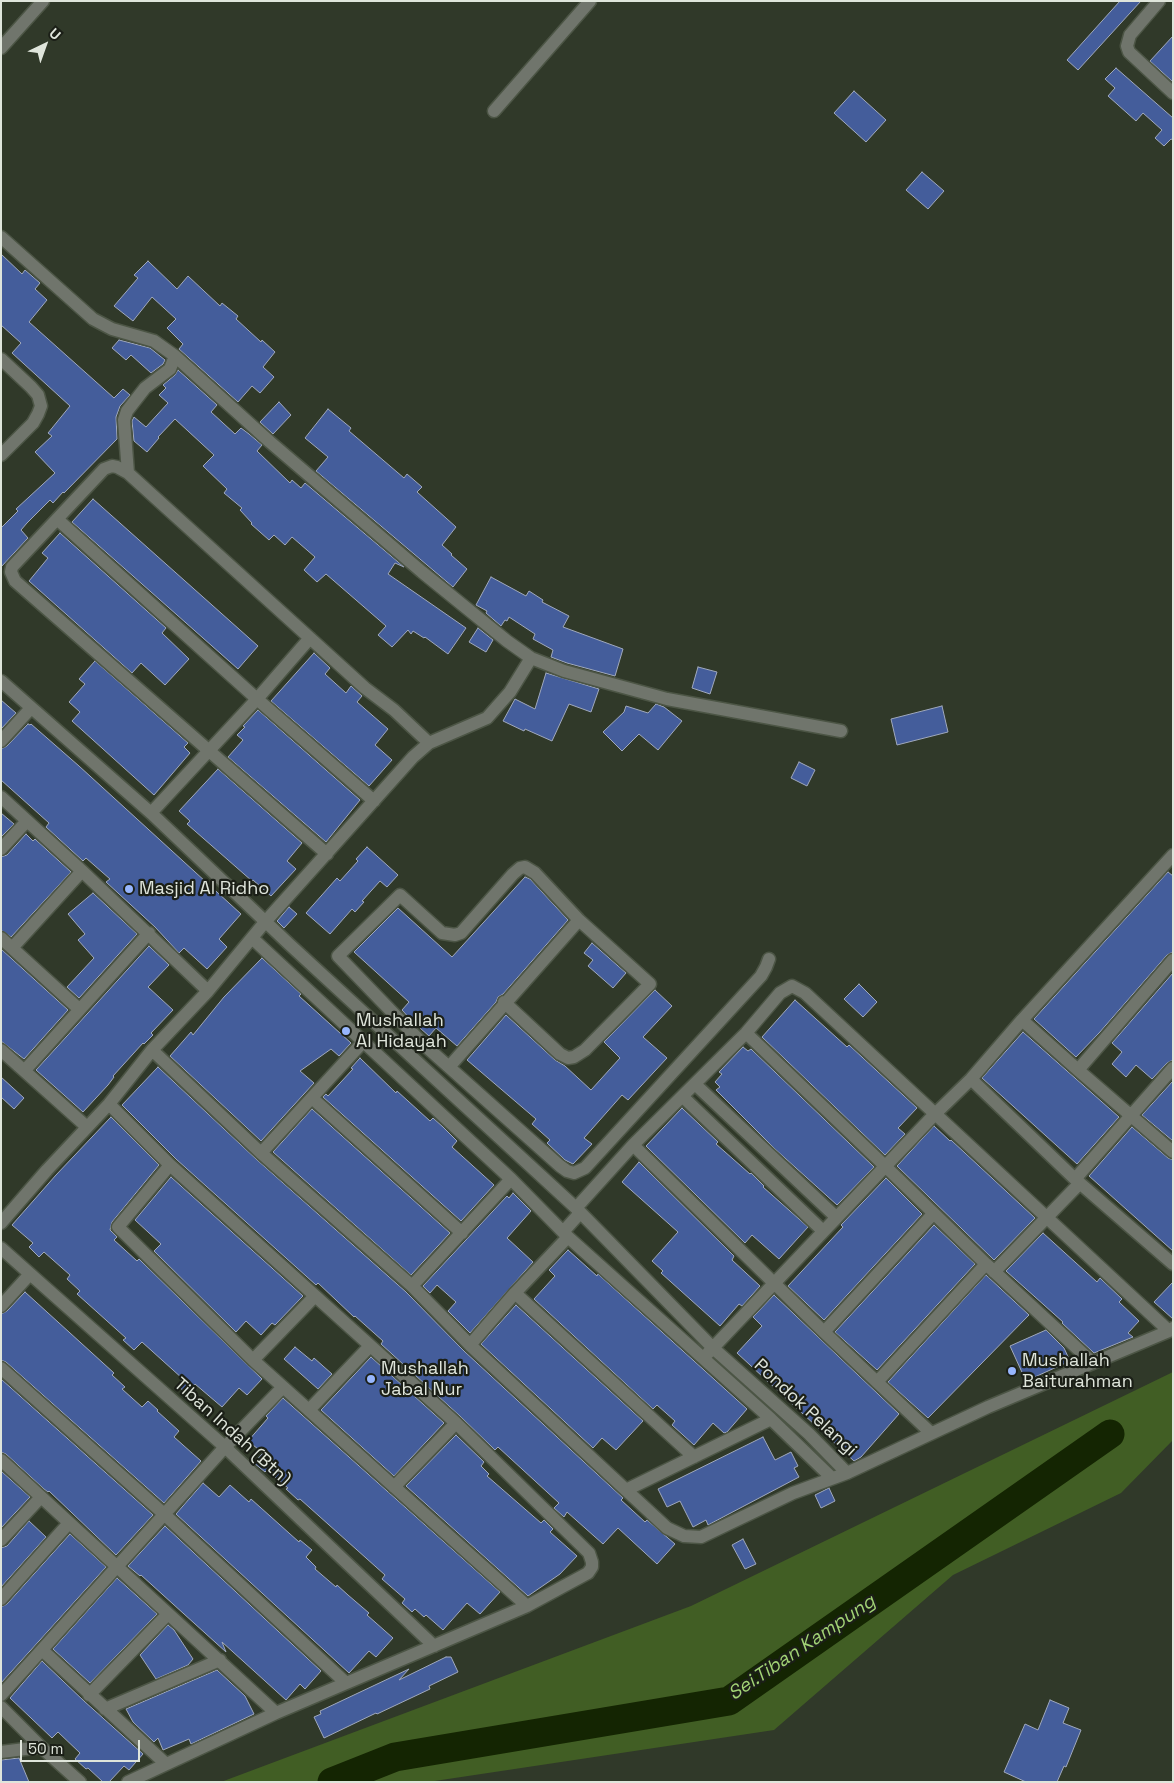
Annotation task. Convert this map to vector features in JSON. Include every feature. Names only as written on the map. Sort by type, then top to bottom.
[{"type":"street","points":[[1,48],[43,1]]},
{"type":"street","points":[[494,111],[590,1]]},
{"type":"street","points":[[1159,1],[1130,35],[1127,46],[1129,52],[1173,93]]},
{"type":"street","points":[[1,237],[93,319],[112,330],[154,341],[175,356],[270,442],[422,572],[507,641],[531,658],[564,671],[666,698],[841,731]]},
{"type":"street","points":[[128,473],[124,420],[127,411],[146,388],[170,369],[175,356]]},
{"type":"street","points":[[1,359],[38,395],[41,406],[33,422],[1,455]]},
{"type":"street","points":[[327,854],[15,581],[11,572],[12,567],[108,466],[116,467],[128,473],[365,688],[394,710],[429,743]]},
{"type":"street","points":[[57,519],[257,699],[374,801]]},
{"type":"street","points":[[152,813],[257,699],[310,638]]},
{"type":"street","points":[[1,1223],[46,1170],[109,1104],[152,1050],[208,991],[265,922],[413,757],[429,743],[487,718],[510,692],[531,658]]},
{"type":"street","name":"Pondok Pelangi","points":[[1,681],[152,813],[265,922],[578,1210],[713,1348],[809,1434],[847,1473],[931,1432],[1171,1330]]},
{"type":"street","points":[[1,741],[31,708]]},
{"type":"street","points":[[1,797],[149,933],[208,991]]},
{"type":"street","points":[[1,849],[27,821]]},
{"type":"street","points":[[703,1358],[823,1230],[971,1079],[1022,1020],[1171,859]]},
{"type":"street","points":[[504,1002],[560,1054],[568,1058],[574,1057],[585,1050],[650,984],[578,920],[535,873],[525,867],[520,868],[513,874],[461,933],[455,936],[442,933],[400,895],[338,956],[422,1043],[560,1166],[574,1174],[580,1172],[761,976],[769,959]]},
{"type":"street","points":[[12,948],[82,871]]},
{"type":"street","points":[[448,1067],[578,920]]},
{"type":"street","points":[[25,1070],[149,933]]},
{"type":"street","points":[[1,938],[79,1009]]},
{"type":"street","points":[[252,938],[511,1179],[565,1235],[771,1419],[832,1477]]},
{"type":"street","points":[[1078,1070],[1173,960]]},
{"type":"street","points":[[470,1345],[565,1235],[578,1210],[633,1145],[696,1085],[746,1033],[780,993],[792,986],[798,988],[934,1115],[1171,1330]]},
{"type":"street","points":[[1022,1020],[1173,1152]]},
{"type":"street","points":[[746,1033],[933,1214],[1093,1363]]},
{"type":"street","points":[[261,1153],[363,1042]]},
{"type":"street","points":[[411,1055],[422,1043]]},
{"type":"street","points":[[1,1050],[87,1127]]},
{"type":"street","points":[[152,1050],[261,1153],[412,1286],[470,1345],[668,1528],[691,1538],[701,1537],[793,1493],[847,1473]]},
{"type":"street","points":[[877,1382],[990,1268],[1047,1218],[1130,1114],[1173,1068]]},
{"type":"street","points":[[971,1079],[1077,1181],[1173,1264]]},
{"type":"street","points":[[696,1085],[836,1217]]},
{"type":"street","points":[[683,1097],[823,1230]]},
{"type":"street","points":[[312,1098],[462,1233]]},
{"type":"street","points":[[109,1104],[170,1165],[456,1423],[592,1557],[592,1567],[588,1573],[527,1606],[276,1713],[128,1782]]},
{"type":"street","points":[[633,1145],[824,1332],[931,1432]]},
{"type":"street","points":[[170,1165],[118,1227],[283,1387],[527,1606]]},
{"type":"street","points":[[412,1286],[511,1179]]},
{"type":"street","points":[[824,1332],[933,1214]]},
{"type":"street","name":"Tiban Indah (Btn)","points":[[1,1248],[225,1447],[434,1646]]},
{"type":"street","points":[[1,1306],[30,1274]]},
{"type":"street","points":[[515,1293],[694,1457]]},
{"type":"street","points":[[254,1360],[315,1296]]},
{"type":"street","points":[[309,1410],[370,1346]]},
{"type":"street","points":[[1,1368],[164,1514],[346,1683]]},
{"type":"street","points":[[1,1694],[225,1447],[283,1387]]},
{"type":"street","points":[[626,1490],[771,1419]]},
{"type":"street","points":[[394,1487],[456,1423]]},
{"type":"street","points":[[1,1460],[276,1713]]},
{"type":"street","points":[[1,1540],[41,1497]]},
{"type":"street","points":[[1,1599],[69,1523]]},
{"type":"street","points":[[89,1695],[168,1614]]},
{"type":"street","points":[[42,1650],[166,1764]]},
{"type":"street","points":[[105,1709],[220,1660]]},
{"type":"street","points":[[1,1707],[80,1782]]},
{"type":"street","points":[[1,1752],[41,1747]]},
{"type":"green space","points":[[1173,1372],[1173,1440],[1121,1493],[953,1575],[774,1730],[428,1782],[221,1782],[691,1606]]},
{"type":"building","points":[[1120,1],[1141,1],[1078,70],[1067,60]]},
{"type":"building","points":[[1173,36],[1173,82],[1150,61]]},
{"type":"building","points":[[1116,68],[1173,118],[1173,140],[1171,139],[1164,146],[1155,138],[1162,130],[1143,113],[1136,121],[1108,96],[1115,88],[1105,79]]},
{"type":"building","points":[[854,91],[886,120],[866,142],[834,113]]},
{"type":"building","points":[[922,172],[944,191],[928,209],[906,190]]},
{"type":"building","points":[[1,254],[22,274],[25,270],[40,283],[35,289],[47,300],[29,322],[114,398],[123,389],[130,395],[120,406],[116,417],[117,439],[64,493],[53,503],[50,500],[27,523],[21,530],[28,538],[1,567],[1,528],[18,511],[16,509],[55,473],[35,452],[52,436],[48,433],[70,406],[12,353],[21,343],[1,325]]},
{"type":"building","points":[[148,261],[177,289],[188,276],[220,306],[222,303],[238,316],[236,319],[275,352],[263,367],[274,377],[260,393],[252,386],[238,402],[179,349],[183,344],[167,328],[176,319],[152,297],[133,321],[114,306],[138,278],[134,275]]},
{"type":"building","points":[[119,340],[150,348],[165,360],[163,364],[151,373],[131,355],[126,360],[112,348]]},
{"type":"building","points":[[178,370],[217,405],[211,412],[235,434],[241,428],[262,445],[257,451],[290,483],[292,480],[301,488],[305,483],[404,567],[395,563],[388,574],[466,628],[448,654],[425,637],[413,631],[411,634],[408,630],[392,647],[378,635],[386,626],[326,574],[317,582],[304,570],[315,557],[292,537],[285,545],[274,535],[269,540],[251,524],[240,510],[242,508],[224,493],[227,489],[203,466],[214,455],[175,419],[147,452],[134,441],[132,421],[134,417],[146,427],[168,403],[159,395],[166,388],[163,385]]},
{"type":"building","points":[[279,402],[291,415],[273,434],[260,422]]},
{"type":"building","points":[[328,409],[351,428],[349,431],[404,478],[407,474],[422,487],[417,492],[456,527],[442,545],[467,569],[453,587],[316,471],[328,457],[305,438]]},
{"type":"building","points":[[93,499],[258,646],[238,669],[72,522]]},
{"type":"building","points":[[60,533],[166,628],[162,633],[189,659],[165,685],[141,663],[132,673],[29,581],[48,558],[42,553]]},
{"type":"building","points":[[491,577],[526,596],[529,591],[543,600],[542,602],[569,616],[563,627],[623,649],[615,676],[551,657],[553,650],[533,639],[535,634],[509,617],[501,626],[486,613],[487,611],[476,605]]},
{"type":"building","points":[[478,628],[493,640],[486,652],[469,642]]},
{"type":"building","points":[[314,653],[330,668],[325,674],[346,693],[351,686],[362,696],[357,702],[388,729],[375,745],[392,760],[369,786],[271,701]]},
{"type":"building","points":[[95,661],[188,743],[184,747],[190,753],[154,795],[72,721],[80,712],[69,702],[85,684],[79,679]]},
{"type":"building","points":[[698,667],[717,672],[710,694],[692,688]]},
{"type":"building","points":[[546,673],[599,689],[591,712],[569,704],[552,741],[503,721],[515,699],[535,709]]},
{"type":"building","points":[[1,700],[16,713],[1,729]]},
{"type":"building","points":[[656,704],[664,707],[682,721],[658,750],[639,734],[622,751],[603,732],[624,712],[626,706],[648,713]]},
{"type":"building","points":[[942,706],[948,732],[897,745],[891,719]]},
{"type":"building","points":[[258,710],[360,800],[326,842],[228,757],[243,740],[237,735]]},
{"type":"building","points":[[28,724],[31,724],[79,766],[241,914],[219,939],[227,947],[207,969],[184,948],[179,953],[155,927],[106,882],[110,879],[86,858],[83,861],[46,827],[49,823],[1,780],[1,749],[7,746]]},
{"type":"building","points":[[799,762],[815,770],[807,786],[791,778]]},
{"type":"building","points":[[218,769],[302,843],[287,861],[296,869],[271,896],[187,824],[190,821],[179,811]]},
{"type":"building","points":[[1,813],[14,824],[1,837]]},
{"type":"building","points":[[26,834],[33,841],[35,839],[71,872],[11,937],[1,930],[1,857],[7,855]]},
{"type":"building","points":[[367,847],[398,875],[387,887],[380,881],[355,912],[352,909],[330,934],[306,913],[337,878],[340,881],[358,861],[356,859]]},
{"type":"building","points":[[1168,872],[1173,876],[1173,952],[1167,955],[1076,1057],[1034,1019]]},
{"type":"building","points":[[525,877],[530,879],[568,920],[503,994],[498,997],[496,1002],[457,1046],[436,1028],[429,1036],[411,1020],[402,1010],[409,1002],[354,952],[398,908],[452,957]]},
{"type":"building","points":[[93,893],[137,934],[79,998],[67,987],[94,958],[78,940],[85,934],[68,914]]},
{"type":"building","points":[[289,907],[297,914],[284,928],[277,921]]},
{"type":"building","points":[[592,943],[626,973],[613,988],[588,966],[593,960],[584,953]]},
{"type":"building","points":[[149,946],[169,965],[148,987],[173,1010],[151,1033],[153,1035],[143,1043],[113,1076],[108,1085],[83,1112],[36,1070]]},
{"type":"building","points":[[1,949],[68,1010],[24,1059],[1,1041]]},
{"type":"building","points":[[262,958],[301,994],[299,996],[351,1043],[339,1056],[331,1049],[300,1071],[314,1083],[261,1141],[170,1056],[191,1032],[193,1035],[224,997]]},
{"type":"building","points":[[1173,973],[1173,1060],[1167,1063],[1152,1079],[1136,1065],[1126,1077],[1112,1064],[1122,1052],[1112,1043]]},
{"type":"building","points":[[859,984],[877,1002],[863,1017],[844,999]]},
{"type":"building","points":[[655,990],[672,1006],[643,1037],[667,1058],[628,1100],[622,1095],[584,1138],[592,1144],[573,1164],[565,1160],[547,1143],[550,1140],[532,1124],[536,1119],[467,1060],[506,1015],[591,1090],[620,1058],[604,1042]]},
{"type":"building","points":[[795,1000],[847,1047],[849,1045],[917,1108],[898,1128],[905,1134],[885,1155],[762,1037]]},
{"type":"building","points":[[1023,1032],[1119,1117],[1077,1164],[982,1078]]},
{"type":"building","points":[[743,1047],[748,1051],[751,1049],[874,1167],[837,1205],[775,1149],[716,1090],[720,1087],[715,1082],[722,1074],[719,1072]]},
{"type":"building","points":[[360,1058],[396,1093],[397,1091],[430,1121],[433,1118],[443,1127],[457,1141],[452,1147],[494,1185],[461,1221],[323,1097],[326,1094],[328,1096],[353,1069],[351,1068]]},
{"type":"building","points":[[158,1067],[256,1159],[406,1292],[464,1351],[623,1498],[621,1500],[645,1522],[647,1520],[675,1544],[657,1564],[618,1528],[603,1544],[567,1512],[564,1517],[554,1508],[559,1503],[498,1447],[495,1450],[381,1344],[383,1341],[318,1283],[316,1285],[176,1159],[122,1105]]},
{"type":"building","points":[[1,1077],[24,1098],[14,1109],[1,1097]]},
{"type":"building","points":[[1173,1081],[1173,1141],[1142,1115]]},
{"type":"building","points":[[682,1108],[718,1142],[716,1144],[751,1173],[763,1187],[808,1227],[779,1259],[752,1235],[745,1243],[646,1146]]},
{"type":"building","points":[[312,1109],[450,1233],[411,1275],[273,1152]]},
{"type":"building","points":[[111,1117],[159,1165],[112,1222],[110,1230],[117,1237],[114,1240],[137,1261],[139,1259],[262,1379],[247,1395],[239,1388],[222,1407],[195,1384],[187,1394],[177,1385],[183,1379],[142,1342],[134,1350],[123,1340],[126,1338],[77,1294],[80,1291],[67,1279],[70,1275],[44,1252],[39,1257],[29,1247],[33,1243],[12,1225]]},
{"type":"building","points":[[934,1126],[1035,1218],[994,1260],[897,1166]]},
{"type":"building","points":[[1132,1127],[1168,1158],[1173,1160],[1173,1251],[1089,1176]]},
{"type":"building","points":[[639,1162],[734,1256],[732,1260],[760,1286],[742,1306],[739,1304],[720,1326],[661,1273],[663,1271],[652,1261],[678,1232],[622,1182]]},
{"type":"building","points":[[171,1177],[303,1296],[275,1325],[272,1323],[261,1335],[246,1321],[236,1332],[154,1251],[161,1244],[135,1220]]},
{"type":"building","points":[[886,1178],[922,1214],[824,1320],[788,1286],[843,1227],[841,1225]]},
{"type":"building","points":[[513,1193],[531,1211],[507,1238],[533,1262],[470,1333],[448,1311],[456,1302],[437,1285],[430,1293],[423,1286],[507,1196],[509,1198]]},
{"type":"building","points":[[934,1225],[975,1264],[877,1370],[835,1332]]},
{"type":"building","points":[[1043,1233],[1097,1282],[1100,1278],[1122,1299],[1119,1302],[1139,1321],[1128,1333],[1133,1337],[1094,1353],[1063,1322],[1006,1271]]},
{"type":"building","points":[[568,1250],[597,1276],[598,1274],[747,1409],[727,1432],[724,1433],[713,1423],[694,1445],[672,1425],[675,1421],[657,1405],[653,1409],[534,1299],[555,1276],[549,1270]]},
{"type":"building","points":[[986,1275],[1029,1315],[928,1418],[888,1382]]},
{"type":"building","points":[[1173,1282],[1173,1319],[1154,1302]]},
{"type":"building","points":[[25,1292],[114,1373],[112,1375],[125,1387],[122,1389],[142,1407],[148,1401],[158,1410],[179,1431],[174,1437],[201,1461],[164,1503],[6,1362],[1,1360],[1,1314],[7,1311]]},
{"type":"building","points":[[774,1295],[899,1414],[861,1457],[854,1461],[737,1353],[762,1326],[753,1317]]},
{"type":"building","points":[[516,1305],[643,1421],[616,1450],[602,1438],[593,1448],[481,1344]]},
{"type":"building","points":[[1046,1330],[1064,1348],[1070,1361],[1026,1381],[1010,1346]]},
{"type":"building","points":[[295,1347],[312,1361],[314,1358],[332,1374],[318,1389],[284,1359]]},
{"type":"building","points":[[371,1357],[444,1423],[394,1476],[321,1410]]},
{"type":"building","points":[[1,1379],[153,1515],[116,1555],[49,1491],[44,1489],[6,1454],[1,1452]]},
{"type":"building","points":[[283,1398],[500,1592],[480,1614],[467,1603],[443,1630],[426,1615],[424,1617],[415,1609],[412,1612],[402,1603],[405,1599],[382,1579],[385,1575],[300,1499],[298,1500],[286,1489],[288,1488],[267,1470],[265,1472],[254,1463],[263,1453],[248,1441],[268,1418],[266,1416]]},
{"type":"building","points":[[456,1435],[484,1462],[481,1466],[489,1474],[487,1476],[541,1523],[544,1520],[553,1529],[550,1532],[577,1556],[560,1574],[528,1596],[406,1486]]},
{"type":"building","points":[[763,1437],[775,1460],[791,1452],[798,1466],[794,1468],[799,1477],[708,1525],[706,1520],[693,1527],[680,1501],[667,1507],[658,1489]]},
{"type":"building","points":[[1,1471],[30,1497],[1,1528]]},
{"type":"building","points":[[203,1483],[219,1497],[230,1485],[249,1502],[251,1499],[299,1542],[300,1540],[312,1550],[306,1557],[316,1567],[315,1569],[369,1613],[367,1615],[393,1638],[376,1657],[369,1651],[349,1673],[176,1514]]},
{"type":"building","points":[[829,1488],[835,1501],[821,1508],[815,1495]]},
{"type":"building","points":[[29,1521],[46,1537],[1,1587],[1,1548],[7,1546]]},
{"type":"building","points":[[165,1526],[321,1671],[305,1689],[300,1684],[286,1700],[222,1642],[226,1652],[141,1575],[128,1566]]},
{"type":"building","points":[[70,1534],[106,1567],[1,1683],[1,1607],[7,1604]]},
{"type":"building","points":[[743,1539],[756,1564],[745,1569],[732,1545]]},
{"type":"building","points":[[117,1578],[157,1614],[90,1683],[53,1649]]},
{"type":"building","points":[[168,1625],[174,1630],[193,1659],[188,1665],[156,1679],[140,1655]]},
{"type":"building","points":[[446,1657],[451,1657],[458,1672],[429,1686],[430,1689],[324,1738],[314,1717],[321,1714],[320,1711],[409,1669],[399,1680]]},
{"type":"building","points":[[42,1661],[143,1754],[129,1770],[124,1766],[109,1782],[103,1782],[75,1759],[80,1753],[58,1732],[52,1738],[10,1698]]},
{"type":"building","points":[[217,1670],[245,1696],[254,1714],[191,1744],[189,1739],[163,1750],[158,1738],[154,1742],[133,1722],[126,1709]]},
{"type":"building","points":[[1050,1700],[1069,1708],[1063,1723],[1081,1730],[1066,1767],[1064,1766],[1057,1782],[1026,1782],[1004,1772],[1025,1724],[1038,1730]]},
{"type":"building","points":[[19,1758],[29,1782],[1,1782],[1,1760]]},
{"type":"waterway","name":"Sei.Tiban Kampung","points":[[332,1782],[395,1757],[729,1701],[1110,1434]]},
{"type":"place","name":"Masjid Al Ridho","points":[[129,889]]},
{"type":"place","name":"Mushallah Al Hidayah","points":[[346,1031]]},
{"type":"place","name":"Mushallah Baiturahman","points":[[1012,1371]]},
{"type":"place","name":"Mushallah Jabal Nur","points":[[371,1379]]}]
